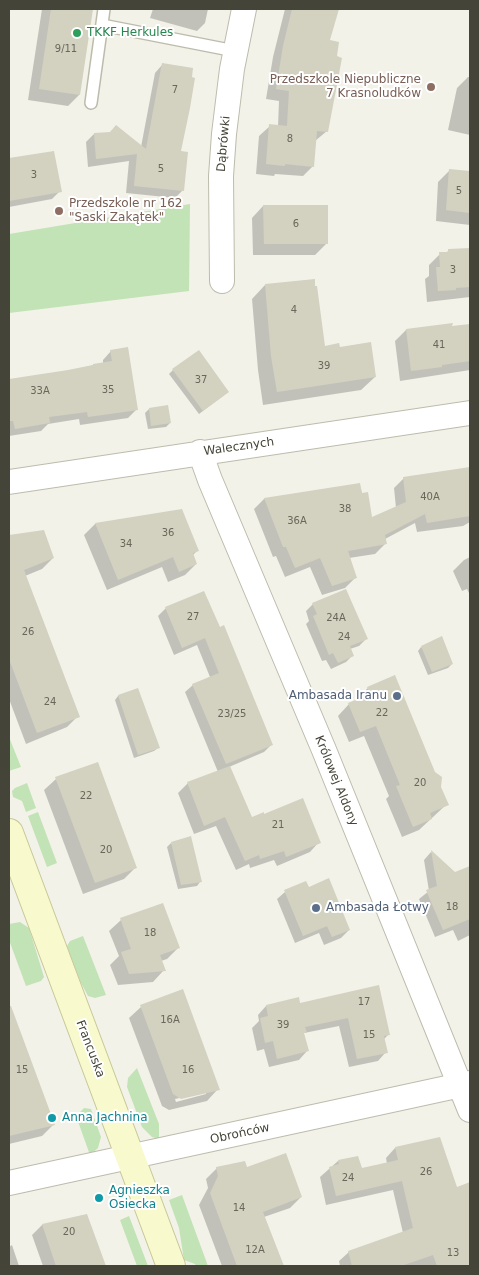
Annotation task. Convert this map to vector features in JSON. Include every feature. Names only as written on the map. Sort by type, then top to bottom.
[{"type":"street","name":"Dąbrówki","points":[[222,281],[221,176],[224,134],[244,9]]},
{"type":"street","name":"Walecznych","points":[[9,482],[470,413]]},
{"type":"street","name":"Królowej Aldony","points":[[200,452],[210,480],[465,1084],[470,1110]]},
{"type":"street","name":"Francuska","points":[[9,832],[171,1266]]},
{"type":"street","name":"Obrońców","points":[[9,1184],[465,1084]]},
{"type":"lane","points":[[91,102],[104,9]]},
{"type":"lane","points":[[102,25],[236,50]]},
{"type":"green space","points":[[190,204],[189,291],[9,313],[9,234]]},
{"type":"green space","points":[[9,737],[21,767],[9,771]]},
{"type":"green space","points":[[27,783],[36,808],[26,812],[22,801],[13,797],[12,791]]},
{"type":"green space","points":[[38,812],[57,863],[47,867],[28,816]]},
{"type":"green space","points":[[20,922],[29,928],[44,977],[41,981],[26,986],[9,940],[9,924]]},
{"type":"green space","points":[[83,936],[106,995],[95,998],[88,996],[80,981],[67,946],[70,941]]},
{"type":"green space","points":[[137,1068],[159,1124],[159,1139],[152,1137],[142,1127],[127,1087],[128,1078]]},
{"type":"green space","points":[[84,1108],[91,1109],[101,1137],[98,1148],[90,1155],[76,1116]]},
{"type":"green space","points":[[182,1195],[208,1266],[196,1266],[184,1260],[179,1228],[169,1200]]},
{"type":"green space","points":[[129,1216],[148,1266],[137,1266],[120,1220]]},
{"type":"building","points":[[51,9],[93,9],[80,95],[39,89]]},
{"type":"building","points":[[292,9],[339,9],[330,40],[339,42],[337,56],[342,58],[328,132],[317,131],[314,167],[266,164],[269,124],[287,126],[289,91],[276,89],[283,46]]},
{"type":"building","points":[[162,63],[193,68],[192,77],[195,78],[181,151],[188,152],[184,191],[134,186],[137,154],[96,159],[94,133],[110,132],[116,125],[146,149]]},
{"type":"building","points":[[54,151],[62,192],[9,201],[9,158]]},
{"type":"building","points":[[449,169],[470,171],[470,213],[446,210]]},
{"type":"building","points":[[263,205],[328,205],[328,244],[264,244]]},
{"type":"building","points":[[470,248],[470,287],[438,291],[436,267],[440,267],[439,252],[448,252],[448,249]]},
{"type":"building","points":[[315,279],[325,346],[339,343],[340,347],[371,342],[376,377],[277,392],[271,356],[265,284]]},
{"type":"building","points":[[453,323],[452,326],[470,324],[470,361],[411,371],[406,329]]},
{"type":"building","points":[[128,347],[138,410],[88,417],[87,412],[49,417],[50,423],[15,429],[13,421],[9,421],[9,379],[112,361],[110,350]]},
{"type":"building","points":[[199,350],[229,392],[203,411],[172,369]]},
{"type":"building","points":[[168,405],[171,423],[151,426],[149,408]]},
{"type":"building","points":[[470,467],[470,516],[427,523],[425,514],[385,535],[387,544],[348,551],[357,578],[332,586],[320,558],[295,568],[286,547],[283,547],[264,498],[360,483],[362,493],[368,492],[372,517],[406,502],[403,477]]},
{"type":"building","points":[[182,509],[199,551],[193,553],[197,564],[179,572],[173,557],[118,580],[95,523]]},
{"type":"building","points":[[44,530],[54,558],[24,570],[80,717],[37,733],[9,659],[9,535]]},
{"type":"building","points":[[346,589],[368,639],[350,646],[354,656],[338,663],[333,653],[329,655],[313,616],[317,614],[312,603]]},
{"type":"building","points":[[204,591],[220,627],[224,625],[273,745],[226,764],[192,684],[219,673],[205,638],[182,648],[165,607]]},
{"type":"building","points":[[442,636],[453,664],[432,672],[421,646]]},
{"type":"building","points":[[395,675],[435,772],[442,777],[441,787],[449,805],[430,813],[432,819],[413,827],[396,786],[400,785],[376,726],[360,732],[348,703],[370,694],[367,687]]},
{"type":"building","points":[[138,688],[160,748],[138,755],[118,695]]},
{"type":"building","points":[[98,762],[137,868],[95,883],[55,777]]},
{"type":"building","points":[[230,766],[252,817],[303,798],[321,843],[286,857],[284,851],[260,859],[259,855],[245,861],[225,817],[204,826],[187,782]]},
{"type":"building","points":[[191,836],[202,882],[181,885],[171,842]]},
{"type":"building","points":[[431,850],[455,872],[470,866],[470,919],[443,930],[426,890],[437,886]]},
{"type":"building","name":"Ambasada Łotwy","points":[[329,878],[350,930],[332,937],[327,926],[303,936],[284,890],[306,881],[309,887]]},
{"type":"building","points":[[163,903],[180,948],[160,955],[166,971],[129,974],[121,952],[131,949],[120,918]]},
{"type":"building","points":[[379,985],[390,1035],[384,1036],[388,1053],[357,1059],[348,1018],[305,1027],[307,1033],[304,1033],[309,1051],[277,1059],[273,1041],[265,1043],[260,1018],[268,1016],[266,1005],[299,997],[300,1003]]},
{"type":"building","points":[[183,989],[220,1090],[181,1099],[173,1094],[140,1005]]},
{"type":"building","points":[[9,1006],[11,1006],[55,1125],[9,1136]]},
{"type":"building","points":[[440,1137],[457,1187],[470,1182],[470,1266],[437,1266],[433,1255],[401,1266],[352,1266],[348,1251],[413,1228],[402,1181],[336,1196],[329,1167],[339,1164],[338,1160],[358,1156],[362,1168],[398,1160],[395,1147]]},
{"type":"building","points":[[286,1153],[302,1197],[263,1212],[284,1266],[237,1266],[210,1193],[218,1176],[216,1167],[245,1161],[247,1167]]},
{"type":"building","points":[[87,1214],[106,1266],[56,1266],[42,1224]]},
{"type":"place","name":"TKKF Herkules","points":[[77,33]]},
{"type":"place","name":"Przedszkole Niepubliczne 7 Krasnoludków","points":[[431,87]]},
{"type":"place","name":"Przedszkole nr 162 \"Saski Zakątek\"","points":[[59,211]]},
{"type":"place","name":"Ambasada Iranu","points":[[397,696]]},
{"type":"place","name":"Ambasada Łotwy","points":[[316,908]]},
{"type":"place","name":"Anna Jachnina","points":[[52,1118]]},
{"type":"place","name":"Agnieszka Osiecka","points":[[99,1198]]}]
